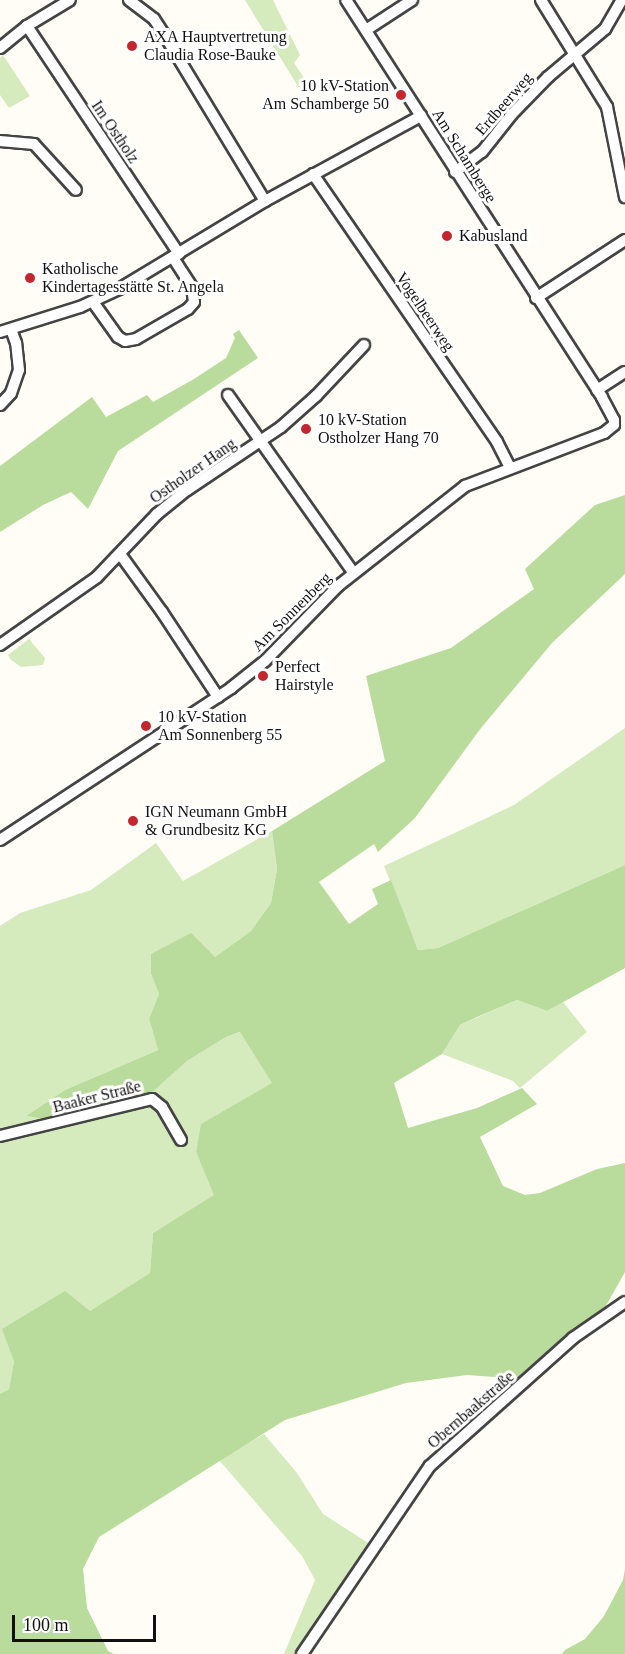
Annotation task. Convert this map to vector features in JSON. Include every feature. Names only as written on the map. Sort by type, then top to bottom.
[{"type":"street","points":[[0,48],[27,26],[70,0]]},
{"type":"street","points":[[129,0],[148,13],[165,36],[265,201]]},
{"type":"street","name":"Am Schamberge","points":[[346,0],[597,390]]},
{"type":"street","points":[[366,30],[412,0]]},
{"type":"street","points":[[541,0],[608,110],[625,197]]},
{"type":"street","name":"Erdbeerweg","points":[[455,172],[482,152],[538,86],[605,29],[622,0]]},
{"type":"street","name":"Im Ostholz","points":[[27,26],[176,256],[192,287],[194,302],[188,309],[136,339],[125,341],[118,337],[93,302]]},
{"type":"street","points":[[0,332],[93,302],[176,256],[265,201],[421,116]]},
{"type":"street","points":[[0,141],[34,144],[76,190]]},
{"type":"street","name":"Vogelbeerweg","points":[[313,174],[497,442],[510,467]]},
{"type":"street","points":[[536,298],[625,240]]},
{"type":"street","points":[[0,405],[11,393],[19,370],[16,343],[11,329]]},
{"type":"street","name":"Ostholzer Hang","points":[[0,645],[97,577],[172,502],[261,442],[316,396],[364,345]]},
{"type":"street","points":[[597,390],[625,372]]},
{"type":"street","name":"Am Sonnenberg","points":[[0,840],[218,697],[266,661],[353,572],[465,486],[620,425],[597,390]]},
{"type":"street","points":[[228,395],[261,442]]},
{"type":"street","name":"Ostholzer Hang","points":[[261,442],[353,572]]},
{"type":"street","points":[[120,554],[162,612],[218,697]]},
{"type":"street","name":"Baaker Straße","points":[[0,1136],[152,1099],[162,1107],[181,1140]]},
{"type":"street","name":"Obernbaakstraße","points":[[302,1654],[430,1466],[573,1338],[625,1302]]},
{"type":"green space","points":[[245,0],[273,0],[300,55],[294,63],[305,79],[299,88]]},
{"type":"green space","points":[[3,55],[30,96],[9,108],[0,95],[0,58]]},
{"type":"green space","points":[[239,330],[258,358],[118,451],[88,509],[71,492],[43,505],[0,532],[0,466],[92,397],[106,417],[147,395],[153,402],[194,379],[226,358],[235,338],[233,334]]},
{"type":"green space","points":[[625,495],[625,574],[552,643],[481,728],[415,818],[378,852],[374,844],[319,882],[349,924],[378,904],[372,889],[391,880],[418,950],[438,948],[625,865],[625,968],[547,1011],[517,1000],[460,1025],[442,1054],[394,1083],[408,1128],[477,1108],[522,1088],[537,1104],[480,1137],[503,1186],[525,1195],[540,1193],[597,1169],[625,1163],[625,1272],[603,1311],[515,1388],[508,1378],[467,1375],[406,1383],[285,1420],[99,1537],[83,1569],[87,1608],[108,1651],[114,1654],[0,1654],[0,1394],[9,1389],[14,1361],[2,1329],[65,1291],[90,1311],[150,1273],[153,1233],[214,1195],[196,1152],[201,1124],[272,1083],[240,1032],[226,1037],[187,1061],[141,1102],[70,1123],[26,1116],[65,1090],[158,1050],[149,1019],[159,994],[151,974],[151,954],[191,933],[215,957],[251,931],[271,903],[277,869],[272,831],[385,761],[366,676],[451,648],[534,589],[525,569],[595,505]]},
{"type":"green space","points":[[29,639],[45,658],[43,665],[21,667],[10,659],[8,655]]},
{"type":"green space","points":[[625,728],[625,865],[438,948],[418,950],[384,866],[514,805]]},
{"type":"green space","points":[[272,831],[277,869],[271,903],[251,931],[215,957],[199,943],[151,974],[159,994],[149,1019],[158,1050],[65,1090],[26,1116],[70,1123],[140,1102],[187,1061],[226,1037],[241,1032],[273,1083],[202,1124],[196,1152],[215,1195],[153,1233],[150,1273],[14,1361],[9,1389],[0,1394],[0,926],[20,913],[91,890],[156,843],[183,881]]},
{"type":"green space","points":[[517,1000],[547,1011],[563,1002],[587,1032],[520,1088],[513,1081],[442,1054],[460,1025]]},
{"type":"green space","points":[[264,1434],[297,1473],[323,1514],[373,1546],[298,1654],[284,1654],[315,1580],[302,1556],[219,1460]]},
{"type":"green space","points":[[625,1569],[625,1654],[562,1654],[585,1639],[604,1616],[623,1580]]},
{"type":"place","name":"AXA Hauptvertretung Claudia Rose-Bauke","points":[[132,46]]},
{"type":"place","name":"10 kV-Station Am Schamberge 50","points":[[401,95]]},
{"type":"place","name":"Kabusland","points":[[447,236]]},
{"type":"place","name":"Katholische Kindertagesstätte St. Angela","points":[[30,278]]},
{"type":"place","name":"10 kV-Station Ostholzer Hang 70","points":[[306,429]]},
{"type":"place","name":"Perfect Hairstyle","points":[[263,676]]},
{"type":"place","name":"10 kV-Station Am Sonnenberg 55","points":[[146,726]]},
{"type":"place","name":"IGN Neumann GmbH & Grundbesitz KG","points":[[133,821]]}]
